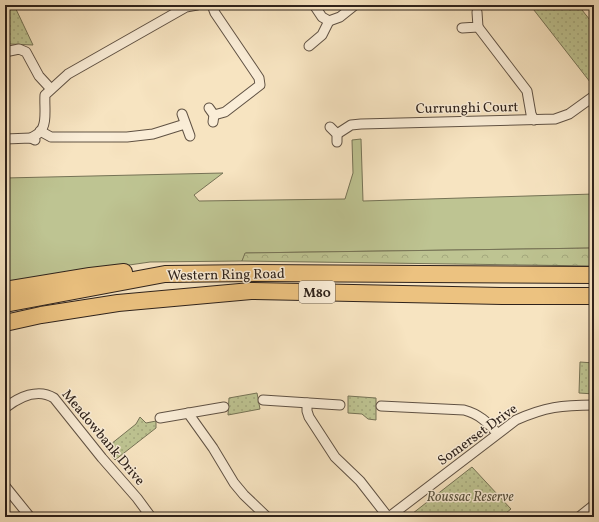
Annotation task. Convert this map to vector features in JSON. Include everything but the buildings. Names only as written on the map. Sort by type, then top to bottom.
[{"type":"highway","points":[[5,290],[90,276],[132,271],[165,274]]},
{"type":"highway","name":"Western Ring Road","points":[[5,304],[165,274],[255,273],[594,275]]},
{"type":"highway","name":"Western Ring Road","points":[[5,323],[41,315],[118,303],[251,291],[494,296],[594,296]]},
{"type":"highway","points":[[5,331],[41,315]]},
{"type":"street","points":[[43,133],[46,95],[68,74],[187,6],[197,5]]},
{"type":"street","points":[[205,5],[214,9],[259,78],[260,85],[225,112],[212,115]]},
{"type":"street","points":[[314,5],[322,16],[329,21]]},
{"type":"street","points":[[308,46],[322,35],[329,21],[340,17],[355,5]]},
{"type":"street","points":[[478,12],[478,27],[527,91],[531,114],[534,120]]},
{"type":"street","points":[[462,28],[478,27]]},
{"type":"street","points":[[5,52],[19,49],[26,52],[39,76],[51,89]]},
{"type":"street","name":"Currunghi Court","points":[[330,127],[337,138],[351,125],[361,124],[556,119],[569,114],[594,96]]},
{"type":"street","points":[[182,114],[190,136]]},
{"type":"street","points":[[5,139],[30,138],[43,133],[51,137],[127,137],[153,134],[185,124]]},
{"type":"street","name":"Meadowbank Drive","points":[[5,408],[18,398],[27,395],[45,393],[54,398],[151,517]]},
{"type":"street","points":[[263,400],[340,405]]},
{"type":"street","points":[[307,403],[307,411],[334,457],[360,481],[389,517]]},
{"type":"street","name":"Somerset Drive","points":[[389,517],[497,433],[516,420],[547,408],[566,405],[594,405]]},
{"type":"street","points":[[381,406],[470,412],[483,418],[497,433]]},
{"type":"street","points":[[160,418],[224,407]]},
{"type":"street","points":[[188,413],[210,443],[234,483],[244,496],[266,517]]},
{"type":"street","points":[[5,486],[30,517]]},
{"type":"street","points":[[579,517],[594,505]]},
{"type":"green space","points":[[5,5],[14,5],[33,45],[10,44],[5,32]]},
{"type":"green space","points":[[530,5],[578,5],[594,25],[594,87]]},
{"type":"green space","points":[[361,139],[363,201],[594,194],[594,248],[246,253],[242,261],[150,262],[5,283],[5,178],[223,173],[194,195],[199,201],[345,199],[353,173],[352,140]]},
{"type":"green space","points":[[594,248],[594,266],[242,261],[245,253]]},
{"type":"green space","points":[[580,362],[594,363],[594,394],[579,393]]},
{"type":"green space","points":[[257,393],[260,409],[228,415],[229,398]]},
{"type":"green space","points":[[348,396],[376,398],[376,420],[368,419],[362,414],[348,413]]},
{"type":"green space","points":[[140,417],[146,423],[156,421],[156,428],[115,460],[106,448],[136,424]]},
{"type":"green space","name":"Roussac Reserve","points":[[472,467],[511,509],[501,517],[408,517]]}]
